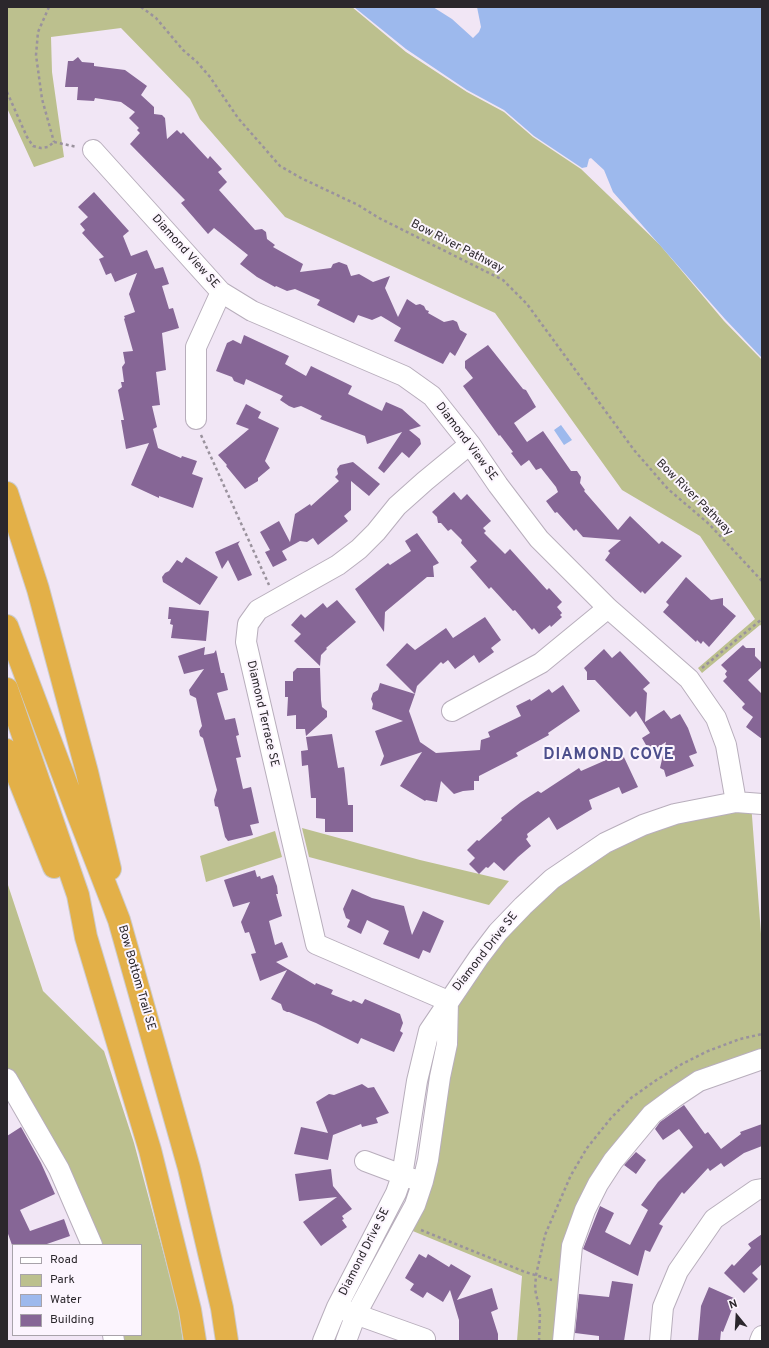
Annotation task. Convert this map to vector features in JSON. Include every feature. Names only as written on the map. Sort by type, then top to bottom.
[{"type":"highway","points":[[7,493],[38,588],[83,756],[104,841],[119,920]]},
{"type":"highway","name":"Bow Bottom Trail SE","points":[[7,626],[119,920],[189,1168],[212,1262],[227,1341]]},
{"type":"highway","points":[[7,689],[78,895],[86,937],[150,1150],[188,1303],[195,1341]]},
{"type":"highway","points":[[7,750],[69,904],[86,937]]},
{"type":"street","name":"Diamond View SE","points":[[93,150],[221,292],[252,311],[404,376],[432,396],[470,444],[539,540],[608,608],[689,680],[716,718],[724,738],[736,802]]},
{"type":"street","points":[[196,419],[196,347],[221,292]]},
{"type":"street","name":"Diamond Terrace SE","points":[[448,1002],[316,944],[246,642],[248,624],[258,610],[338,565],[359,549],[398,506],[425,481],[470,444]]},
{"type":"street","points":[[452,711],[541,663],[608,608]]},
{"type":"street","name":"Diamond Drive SE","points":[[323,1341],[337,1307],[396,1193],[402,1176],[417,1081],[428,1031],[482,952],[518,911],[552,879],[578,860],[606,843],[643,825],[675,814],[736,802],[762,804]]},
{"type":"street","name":"Diamond Drive SE","points":[[346,1341],[356,1314],[406,1224],[415,1205],[423,1181],[428,1160],[440,1077],[447,1044],[448,1002]]},
{"type":"street","points":[[563,1341],[572,1246],[585,1210],[598,1184],[632,1136],[652,1114],[699,1081],[762,1059]]},
{"type":"street","points":[[7,1079],[59,1169],[92,1244]]},
{"type":"street","points":[[365,1161],[402,1176],[423,1181]]},
{"type":"street","points":[[660,1341],[663,1306],[678,1271],[714,1219],[756,1190],[762,1188]]},
{"type":"street","points":[[337,1307],[425,1339]]},
{"type":"street","points":[[760,1341],[762,1336]]},
{"type":"path","points":[[49,7],[38,32],[36,55],[42,99],[54,142]]},
{"type":"path","name":"Bow River Pathway","points":[[141,7],[156,18],[183,50],[210,77],[238,118],[280,166],[301,178],[358,205],[379,218],[503,280],[527,304],[634,450],[668,489],[709,524],[762,582]]},
{"type":"path","points":[[7,92],[27,137],[33,146],[41,148],[48,147],[54,142]]},
{"type":"path","points":[[54,142],[93,150]]},
{"type":"path","points":[[196,419],[206,447],[276,600]]},
{"type":"path","points":[[689,680],[762,619]]},
{"type":"path","points":[[406,1224],[525,1272],[568,1285]]},
{"type":"green space","points":[[7,7],[352,7],[406,52],[467,92],[504,112],[533,137],[581,169],[660,245],[724,321],[762,360],[762,626],[760,625],[702,673],[698,668],[755,619],[700,536],[622,490],[495,313],[285,217],[200,119],[190,99],[121,28],[51,37],[52,72],[64,157],[34,167],[7,108]]},
{"type":"green space","points":[[751,803],[762,947],[762,1059],[675,1097],[585,1210],[563,1341],[517,1341],[522,1276],[403,1227],[415,1205],[448,1001],[479,957],[605,843]]},
{"type":"green space","points":[[302,828],[420,860],[509,881],[489,905],[309,857]]},
{"type":"green space","points":[[275,831],[282,857],[206,882],[200,856]]},
{"type":"green space","points":[[7,882],[43,991],[104,1051],[134,1143],[178,1307],[183,1341],[121,1341],[120,1336],[142,1336],[142,1244],[98,1244],[24,1090],[7,1068]]},
{"type":"water","points":[[354,7],[433,7],[452,19],[473,38],[479,32],[481,27],[477,7],[762,7],[762,358],[725,319],[613,192],[604,170],[591,158],[589,159],[587,167],[582,168],[534,136],[504,110],[467,90],[406,49]]},
{"type":"water","points":[[561,425],[572,440],[564,445],[554,430]]},
{"type":"building","points":[[78,57],[82,62],[94,63],[94,66],[125,70],[147,86],[141,95],[154,107],[154,114],[162,115],[165,118],[167,139],[177,130],[181,134],[183,132],[208,159],[210,156],[222,169],[218,172],[227,182],[219,190],[255,230],[262,229],[266,232],[267,239],[275,245],[273,247],[303,264],[300,272],[331,268],[333,264],[339,262],[347,265],[351,276],[359,274],[373,282],[390,276],[385,288],[398,317],[407,299],[416,305],[420,304],[424,306],[426,310],[429,311],[428,313],[444,322],[453,320],[457,322],[460,330],[467,334],[455,356],[450,352],[443,364],[394,341],[401,328],[381,316],[372,320],[358,315],[354,323],[317,305],[320,300],[295,289],[287,291],[276,286],[275,287],[257,277],[240,264],[248,255],[214,228],[208,234],[181,203],[185,200],[130,144],[140,133],[137,130],[139,128],[129,118],[135,112],[121,102],[95,98],[94,101],[77,100],[78,87],[65,87],[68,61],[73,61]]},
{"type":"building","points":[[94,192],[129,231],[123,236],[131,256],[147,250],[155,269],[163,267],[169,284],[162,286],[169,309],[173,308],[179,328],[162,333],[166,370],[156,372],[160,405],[152,406],[157,427],[153,429],[158,448],[181,458],[182,456],[197,461],[192,474],[203,478],[193,508],[159,496],[159,498],[131,485],[149,443],[126,449],[121,420],[124,420],[118,390],[122,387],[121,382],[124,382],[122,367],[125,363],[123,352],[133,351],[124,316],[135,312],[129,294],[137,273],[115,282],[111,273],[106,275],[99,259],[104,257],[82,233],[85,230],[80,224],[88,217],[78,207]]},
{"type":"building","points":[[244,335],[289,356],[285,364],[306,376],[311,366],[352,386],[348,394],[382,411],[386,402],[402,409],[421,426],[409,430],[420,439],[421,444],[409,458],[402,452],[384,473],[378,468],[402,432],[367,444],[365,436],[320,419],[322,416],[301,406],[294,408],[289,406],[280,400],[283,396],[246,379],[244,385],[234,381],[232,377],[216,371],[227,343],[233,340],[241,344]]},
{"type":"building","points":[[488,345],[523,389],[526,390],[536,407],[514,423],[527,442],[543,431],[571,471],[577,471],[581,477],[580,483],[585,490],[584,491],[618,530],[630,516],[659,544],[662,541],[682,556],[645,594],[642,591],[641,593],[605,560],[610,553],[608,551],[621,540],[583,537],[576,529],[574,531],[557,512],[555,513],[546,501],[558,492],[556,487],[541,468],[536,470],[529,460],[521,466],[511,453],[513,452],[500,435],[499,436],[463,386],[473,378],[465,368],[465,361]]},
{"type":"building","points":[[246,404],[261,412],[258,418],[279,428],[265,461],[270,468],[258,478],[258,481],[245,489],[218,455],[249,429],[236,424]]},
{"type":"building","points":[[353,462],[380,484],[369,496],[351,481],[351,510],[344,516],[348,521],[318,545],[313,538],[307,542],[300,541],[282,551],[287,560],[273,567],[265,552],[270,550],[260,532],[279,521],[290,542],[295,514],[310,504],[311,506],[339,481],[335,477],[338,474],[337,469],[340,465]]},
{"type":"building","points":[[454,492],[461,500],[467,494],[491,521],[483,528],[486,531],[484,533],[505,554],[510,549],[547,590],[549,588],[562,602],[557,607],[562,613],[560,615],[562,617],[551,627],[550,625],[539,634],[534,628],[532,630],[515,610],[513,611],[491,587],[489,589],[470,567],[477,561],[461,543],[462,540],[451,529],[448,531],[441,523],[438,523],[437,517],[432,512]]},
{"type":"building","points":[[417,533],[439,563],[433,566],[434,577],[427,577],[385,612],[384,632],[355,589],[388,563],[390,565],[411,551],[405,541]]},
{"type":"building","points":[[240,541],[238,544],[252,575],[238,581],[228,560],[222,569],[215,552]]},
{"type":"building","points":[[186,557],[218,577],[200,605],[163,582],[162,577],[165,573],[169,571],[177,560],[182,563]]},
{"type":"building","points":[[686,577],[711,600],[723,598],[723,605],[736,616],[709,647],[703,641],[701,644],[697,640],[696,642],[663,612],[669,605],[666,602]]},
{"type":"building","points":[[337,600],[356,622],[326,648],[327,649],[321,655],[320,666],[294,641],[301,634],[291,625],[301,614],[305,618],[323,603],[327,608]]},
{"type":"building","points":[[169,607],[209,611],[206,641],[171,638],[173,625],[170,624],[171,619],[168,619]]},
{"type":"building","points":[[485,617],[501,640],[491,648],[494,652],[479,663],[474,655],[455,669],[448,660],[443,664],[441,662],[417,686],[415,694],[386,665],[407,643],[415,650],[446,628],[453,638]]},
{"type":"building","points":[[743,645],[746,648],[755,648],[755,656],[762,663],[762,667],[748,680],[762,694],[762,739],[746,727],[753,717],[743,709],[742,707],[745,704],[723,681],[727,677],[725,674],[727,671],[721,665]]},
{"type":"building","points":[[205,647],[204,655],[214,653],[216,650],[221,673],[224,673],[228,690],[217,693],[225,720],[235,718],[239,735],[236,736],[241,757],[236,758],[243,789],[251,787],[259,823],[250,825],[253,835],[228,841],[225,837],[218,807],[215,806],[214,800],[217,790],[203,738],[200,736],[199,731],[202,726],[196,698],[190,695],[189,690],[204,669],[184,674],[178,656]]},
{"type":"building","points":[[604,649],[612,658],[620,651],[650,683],[643,689],[647,693],[645,722],[664,710],[671,719],[680,714],[688,728],[697,753],[689,756],[694,766],[666,777],[664,770],[660,768],[666,742],[650,752],[642,738],[650,733],[636,711],[630,717],[595,680],[587,680],[587,672],[584,668]]},
{"type":"building","points":[[297,668],[320,668],[322,707],[327,711],[327,717],[306,736],[305,729],[296,729],[296,715],[287,716],[288,697],[285,697],[285,681],[293,681],[293,672]]},
{"type":"building","points":[[380,683],[415,694],[409,711],[420,742],[436,753],[480,750],[481,740],[490,737],[488,732],[521,716],[516,706],[530,699],[531,701],[549,689],[552,693],[563,685],[580,711],[548,733],[549,735],[516,753],[518,756],[479,776],[479,781],[474,781],[474,790],[454,794],[441,781],[437,802],[425,801],[400,786],[422,752],[380,766],[384,756],[375,731],[403,721],[372,709],[373,704],[371,699],[373,693],[378,690]]},
{"type":"building","points":[[332,734],[338,768],[344,767],[348,805],[353,805],[353,832],[325,832],[325,819],[316,818],[316,798],[311,798],[308,765],[302,766],[301,751],[308,750],[306,737]]},
{"type":"building","points":[[622,753],[638,787],[622,794],[619,787],[589,800],[592,809],[557,830],[549,817],[527,834],[528,837],[526,839],[531,846],[504,871],[494,862],[479,874],[469,864],[475,858],[467,850],[502,820],[501,818],[521,802],[538,791],[541,793],[579,768],[581,771]]},
{"type":"building","points":[[255,870],[257,877],[260,876],[261,879],[273,875],[277,886],[278,894],[276,894],[282,916],[269,921],[275,945],[282,942],[288,957],[276,962],[315,985],[316,983],[333,990],[331,994],[351,1002],[353,1000],[362,1004],[365,999],[400,1014],[403,1023],[400,1031],[403,1033],[394,1052],[361,1038],[358,1044],[316,1023],[283,1010],[281,1004],[271,999],[287,970],[260,981],[251,954],[256,953],[249,932],[245,933],[241,922],[250,902],[233,907],[224,880]]},
{"type":"building","points":[[352,889],[372,898],[404,906],[412,935],[423,911],[444,921],[430,953],[423,950],[419,959],[383,944],[389,931],[367,920],[361,934],[347,927],[350,920],[346,918],[343,909]]},
{"type":"building","points":[[362,1084],[368,1088],[374,1087],[389,1113],[376,1118],[378,1123],[362,1127],[361,1124],[333,1135],[328,1160],[294,1154],[301,1127],[328,1133],[316,1102],[329,1094],[334,1095]]},
{"type":"building","points":[[684,1105],[705,1134],[708,1132],[721,1149],[741,1134],[740,1132],[762,1124],[762,1146],[744,1153],[724,1167],[721,1163],[710,1171],[708,1168],[684,1194],[682,1192],[659,1224],[663,1226],[650,1252],[645,1250],[638,1276],[583,1249],[600,1206],[614,1213],[605,1232],[630,1245],[648,1210],[641,1205],[658,1182],[693,1147],[679,1129],[663,1140],[655,1129],[660,1122]]},
{"type":"building","points":[[21,1127],[41,1163],[55,1194],[20,1210],[30,1231],[64,1219],[70,1236],[47,1244],[12,1245],[7,1231],[7,1136]]},
{"type":"building","points":[[636,1152],[646,1160],[636,1174],[624,1165]]},
{"type":"building","points":[[331,1169],[333,1186],[352,1209],[342,1216],[344,1219],[342,1220],[347,1227],[321,1246],[303,1222],[337,1197],[299,1201],[295,1174]]},
{"type":"building","points":[[762,1234],[762,1264],[752,1273],[758,1279],[744,1293],[724,1273],[732,1264],[734,1266],[751,1248],[748,1244]]},
{"type":"building","points":[[419,1254],[426,1258],[428,1254],[449,1267],[451,1264],[471,1276],[457,1300],[492,1288],[498,1309],[491,1312],[498,1334],[498,1341],[459,1341],[459,1320],[450,1290],[443,1302],[427,1292],[423,1298],[410,1290],[414,1284],[405,1278]]},
{"type":"building","points":[[612,1281],[633,1284],[624,1341],[599,1341],[599,1336],[575,1333],[579,1294],[609,1297]]},
{"type":"building","points":[[709,1287],[736,1299],[723,1332],[721,1331],[720,1341],[698,1341],[701,1306]]},
{"type":"district","name":"DIAMOND COVE","points":[[609,756]]}]
